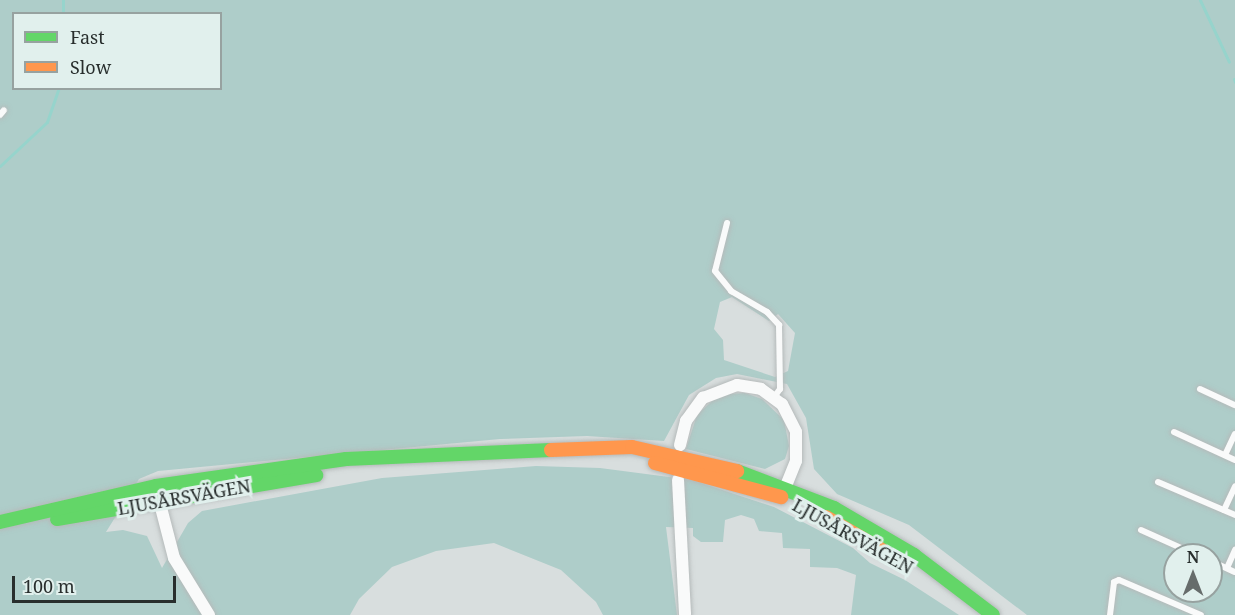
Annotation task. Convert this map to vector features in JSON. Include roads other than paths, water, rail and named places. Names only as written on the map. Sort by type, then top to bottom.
[{"type":"main road","name":"LJUSÅRSVÄGEN","points":[[0,522],[156,486],[346,459],[367,461],[469,452],[607,449],[783,492],[939,585],[958,591],[993,615]]},
{"type":"main road","name":"LJUSÅRSVÄGEN","points":[[0,531],[348,469],[367,461]]},
{"type":"street","points":[[680,445],[692,410],[715,391],[737,385],[774,396],[788,412],[796,432],[796,461],[783,492]]},
{"type":"street","points":[[678,480],[685,615]]},
{"type":"street","points":[[156,486],[174,558],[209,615]]},
{"type":"lane","points":[[727,223],[716,271],[731,291],[767,312],[779,325],[780,389],[774,396]]},
{"type":"lane","points":[[1200,389],[1235,405]]},
{"type":"lane","points":[[1174,432],[1235,460]]},
{"type":"lane","points":[[1225,455],[1235,434]]},
{"type":"lane","points":[[1158,482],[1235,515]]},
{"type":"lane","points":[[1224,510],[1235,486]]},
{"type":"lane","points":[[1141,530],[1170,543]]},
{"type":"lane","points":[[1227,568],[1235,550]]},
{"type":"lane","points":[[1223,566],[1235,572]]},
{"type":"lane","points":[[1110,615],[1114,582],[1119,580],[1201,615]]},
{"type":"waterway","points":[[63,0],[63,12]]},
{"type":"waterway","points":[[1200,0],[1229,62]]},
{"type":"waterway","points":[[0,166],[47,122],[58,90]]}]
